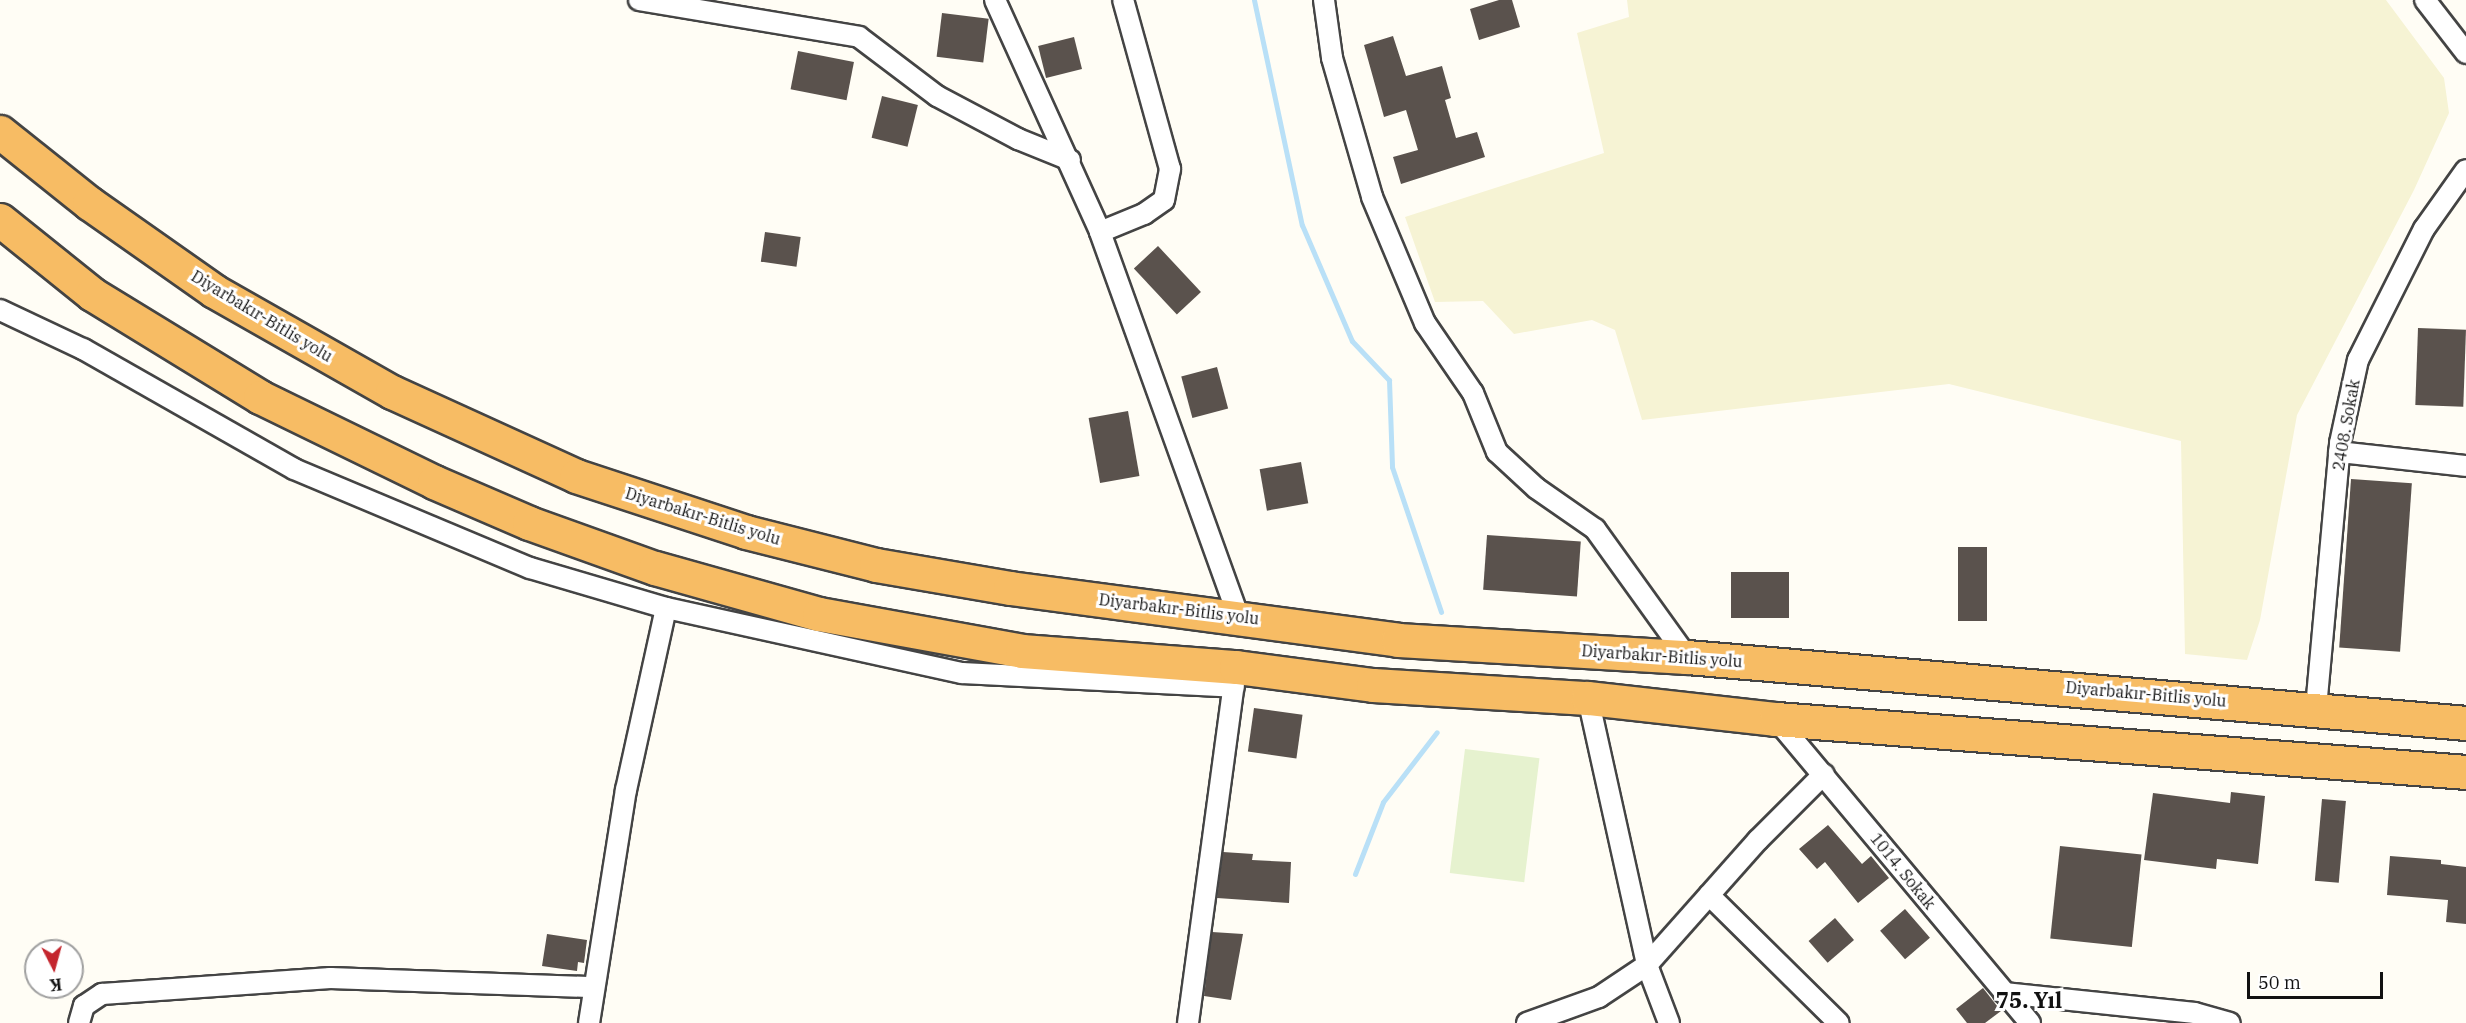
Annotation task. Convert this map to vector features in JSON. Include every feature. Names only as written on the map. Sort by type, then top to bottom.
[{"type":"highway","name":"Diyarbakır-Bitlis yolu","points":[[0,132],[88,203],[214,291],[393,392],[576,476],[746,532],[876,565],[1010,588],[1238,616],[1398,640],[1687,657],[2316,708],[2466,723]]},
{"type":"highway","points":[[0,220],[92,294],[260,397],[529,523],[655,568],[819,614],[1022,651],[1235,677],[1588,698],[1776,719],[2466,772]]},
{"type":"street","points":[[639,0],[859,37],[937,96],[1018,139],[1070,160]]},
{"type":"street","points":[[995,0],[1070,160],[1100,232],[1238,616]]},
{"type":"street","points":[[1100,232],[1144,214],[1164,200],[1170,169],[1123,0]]},
{"type":"street","points":[[1324,0],[1332,58],[1372,196],[1425,323],[1473,393],[1497,452],[1536,488],[1595,529],[1687,657]]},
{"type":"street","points":[[2425,0],[2466,53]]},
{"type":"street","name":"2408. Sokak","points":[[2316,708],[2339,452],[2358,360],[2424,229],[2466,171]]},
{"type":"street","points":[[0,310],[83,349],[294,469],[530,568],[666,608],[962,673],[1235,677],[1188,1023]]},
{"type":"street","points":[[2339,452],[2466,466]]},
{"type":"street","points":[[589,1023],[626,790],[666,608]]},
{"type":"street","points":[[1588,698],[1647,965],[1669,1023]]},
{"type":"street","name":"1014. Sokak","points":[[1776,719],[2030,1023]]},
{"type":"street","points":[[1527,1023],[1599,997],[1647,965],[1709,895],[1824,774]]},
{"type":"street","points":[[1709,895],[1839,1023]]},
{"type":"street","points":[[79,1023],[84,1006],[102,994],[330,978],[594,987]]},
{"type":"street","points":[[2004,993],[2195,1013],[2230,1023]]},
{"type":"shaded area","points":[[1627,0],[2386,0],[2444,78],[2449,113],[2414,190],[2297,415],[2260,620],[2247,660],[2185,654],[2181,441],[1949,384],[1642,420],[1615,330],[1592,320],[1514,334],[1483,301],[1435,302],[1405,217],[1604,153],[1577,33],[1629,17]]},
{"type":"green space","points":[[1465,749],[1539,758],[1524,882],[1450,873]]},
{"type":"building","points":[[1499,0],[1512,0],[1520,27],[1479,40],[1470,9]]},
{"type":"building","points":[[942,13],[989,19],[983,62],[937,57]]},
{"type":"building","points":[[1393,36],[1406,76],[1442,66],[1451,98],[1445,100],[1456,138],[1477,132],[1485,157],[1401,184],[1393,157],[1418,150],[1406,110],[1384,117],[1364,45]]},
{"type":"building","points":[[1074,37],[1082,69],[1046,78],[1038,46]]},
{"type":"building","points":[[798,51],[854,62],[847,100],[791,89]]},
{"type":"building","points":[[882,96],[918,105],[907,147],[872,138]]},
{"type":"building","points":[[765,232],[801,237],[796,267],[761,262]]},
{"type":"building","points":[[1158,246],[1201,292],[1177,315],[1134,269]]},
{"type":"building","points":[[2418,328],[2466,330],[2463,407],[2415,405]]},
{"type":"building","points":[[1217,367],[1228,409],[1192,418],[1181,377]]},
{"type":"building","points":[[1128,411],[1139,476],[1100,483],[1089,418]]},
{"type":"building","points":[[1301,462],[1308,503],[1267,511],[1260,469]]},
{"type":"building","points":[[2351,479],[2412,483],[2400,652],[2339,648]]},
{"type":"building","points":[[1487,535],[1581,542],[1577,596],[1483,590]]},
{"type":"building","points":[[1958,547],[1987,547],[1987,621],[1958,621]]},
{"type":"building","points":[[1731,572],[1789,572],[1789,618],[1731,618]]},
{"type":"building","points":[[1254,708],[1303,715],[1296,758],[1248,752]]},
{"type":"building","points":[[2231,792],[2265,796],[2258,864],[2217,859],[2216,869],[2144,860],[2153,793],[2230,803]]},
{"type":"building","points":[[2322,799],[2346,801],[2339,883],[2315,881]]},
{"type":"building","points":[[1828,825],[1862,864],[1871,856],[1889,878],[1858,903],[1825,862],[1817,869],[1799,849]]},
{"type":"building","points":[[2060,846],[2142,855],[2132,947],[2050,938]]},
{"type":"building","points":[[1223,852],[1253,854],[1252,860],[1291,862],[1289,903],[1217,898]]},
{"type":"building","points":[[2390,856],[2441,860],[2441,864],[2466,867],[2466,924],[2446,922],[2448,900],[2387,895]]},
{"type":"building","points":[[1905,909],[1930,938],[1905,959],[1880,931]]},
{"type":"building","points":[[1835,918],[1854,940],[1828,963],[1809,941]]},
{"type":"building","points":[[1212,932],[1243,934],[1231,1000],[1204,996]]},
{"type":"building","points":[[547,934],[587,940],[584,963],[578,962],[577,971],[542,966]]},
{"type":"building","points":[[1983,988],[2001,1011],[1985,1023],[1967,1023],[1956,1009]]},
{"type":"waterway","points":[[1254,0],[1302,225],[1352,341],[1389,380],[1392,467],[1441,612]]},
{"type":"waterway","points":[[1355,874],[1383,802],[1437,732]]},
{"type":"district","name":"75. Yıl","points":[[2029,1000]]}]
